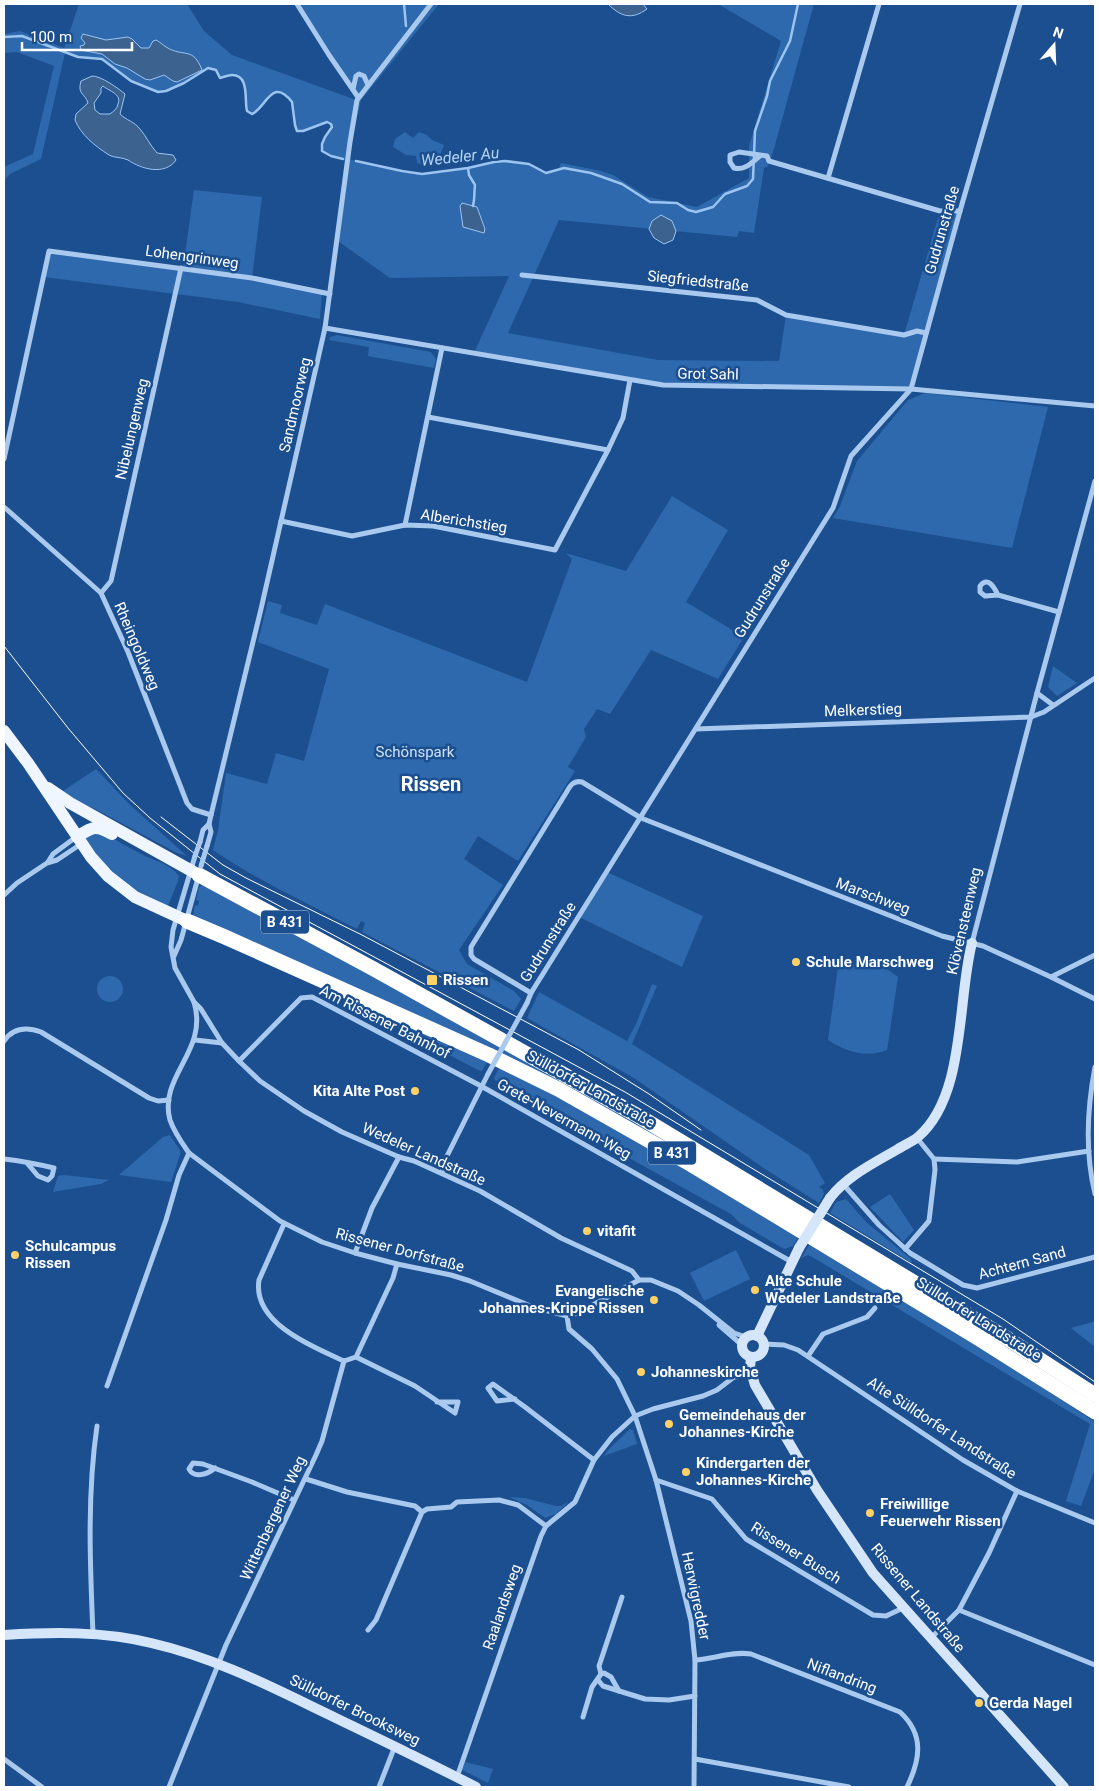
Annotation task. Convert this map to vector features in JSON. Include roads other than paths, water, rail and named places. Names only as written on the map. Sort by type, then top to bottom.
[{"type":"highway","name":"Sülldorfer Landstraße","points":[[196,868],[640,1118],[1012,1341],[1095,1394]]},
{"type":"highway","name":"Sülldorfer Landstraße","points":[[181,919],[489,1054],[558,1089],[692,1165],[978,1338],[1095,1412]]},
{"type":"main road","name":"B 431","points":[[4,731],[42,783],[79,840],[100,867],[122,888],[145,903],[181,919]]},
{"type":"main road","name":"B 431","points":[[42,783],[70,803],[174,861],[196,868]]},
{"type":"main road","points":[[79,840],[90,828],[100,828],[147,854],[174,861]]},
{"type":"street","points":[[297,4],[358,97],[431,4]]},
{"type":"street","points":[[828,178],[879,4]]},
{"type":"street","name":"Gudrunstraße","points":[[442,1173],[444,1162],[481,1086],[531,993],[833,508],[851,456],[911,389],[1020,4]]},
{"type":"street","points":[[353,89],[358,74],[364,76],[368,85]]},
{"type":"street","name":"Sandmoorweg","points":[[196,868],[207,846],[211,832],[209,824],[211,815],[224,768],[325,328],[358,97]]},
{"type":"street","points":[[760,156],[741,169],[732,167],[729,160],[732,154],[736,152],[767,156],[769,161],[940,211],[960,211]]},
{"type":"street","name":"Lohengrinweg","points":[[4,459],[49,251],[252,278],[330,294]]},
{"type":"street","name":"Nibelungenweg","points":[[101,593],[111,581],[181,268]]},
{"type":"street","name":"Siegfriedstraße","points":[[522,275],[757,300],[786,314],[904,335],[917,331],[926,333]]},
{"type":"street","name":"Grot Sahl","points":[[325,328],[663,386],[911,389],[1095,406]]},
{"type":"street","points":[[405,525],[442,348]]},
{"type":"street","points":[[428,417],[608,450],[623,418],[630,380]]},
{"type":"street","name":"Alberichstieg","points":[[281,520],[352,536],[405,525],[433,526],[555,550],[608,450]]},
{"type":"street","name":"Klövensteenweg","points":[[761,1340],[792,1262],[830,1198],[843,1184],[860,1172],[918,1138],[933,1120],[946,1094],[957,1047],[972,943],[1037,693],[1095,481]]},
{"type":"street","name":"Rheingoldweg","points":[[4,507],[101,593],[128,652],[187,803],[192,809],[211,815]]},
{"type":"street","points":[[998,594],[1060,612]]},
{"type":"street","points":[[1031,717],[1044,712],[1094,680]]},
{"type":"street","points":[[1037,693],[1053,705]]},
{"type":"street","name":"Melkerstieg","points":[[696,729],[1031,717]]},
{"type":"street","name":"Marschweg","points":[[531,993],[477,961],[470,953],[472,944],[572,783],[577,781],[582,782],[640,818],[942,936],[984,946],[1095,999]]},
{"type":"street","name":"Sandmoorweg","points":[[196,868],[200,842],[204,830],[209,824]]},
{"type":"street","points":[[47,862],[57,860],[79,840]]},
{"type":"street","points":[[4,895],[17,883],[47,862],[53,854],[79,840]]},
{"type":"street","name":"Wedeler Landstraße","points":[[196,868],[181,919],[172,938],[175,968],[194,1002],[201,1009],[222,1043],[260,1081],[304,1111],[342,1132],[414,1161],[480,1191],[561,1238],[629,1269],[639,1280],[648,1279],[671,1287],[690,1299],[744,1341]]},
{"type":"street","name":"Wedeler Landstraße","points":[[174,956],[178,950],[181,919],[196,868]]},
{"type":"street","points":[[1052,977],[1095,955]]},
{"type":"street","name":"Am Rissener Bahnhof","points":[[239,1061],[301,998],[308,996],[325,1003],[481,1086]]},
{"type":"street","name":"Rissener Dorfstraße","points":[[194,1002],[197,1025],[195,1040],[177,1075],[169,1100],[170,1121],[189,1153],[284,1224],[322,1242],[397,1264],[451,1275],[533,1307],[567,1316]]},
{"type":"street","points":[[4,1041],[16,1030],[30,1028],[44,1033],[149,1098],[158,1101],[169,1100]]},
{"type":"street","points":[[195,1040],[222,1043]]},
{"type":"street","points":[[1095,1067],[1088,1118],[1089,1151],[1095,1194]]},
{"type":"street","name":"Grete-Nevermann-Weg","points":[[481,1086],[792,1262]]},
{"type":"street","points":[[905,1249],[929,1220],[935,1170],[934,1159],[918,1138]]},
{"type":"street","points":[[934,1159],[1017,1162],[1089,1151]]},
{"type":"street","points":[[107,1386],[166,1220],[179,1175],[189,1153]]},
{"type":"street","points":[[355,1253],[372,1208],[399,1156]]},
{"type":"street","points":[[4,1158],[26,1162],[54,1168],[52,1176],[48,1180],[42,1178],[26,1162]]},
{"type":"street","name":"Achtern Sand","points":[[843,1184],[879,1225],[905,1249],[963,1285],[974,1288],[1008,1281],[1095,1257]]},
{"type":"street","points":[[284,1224],[259,1280],[258,1288],[262,1304],[274,1320],[301,1341],[344,1361],[356,1358],[415,1386],[437,1402]]},
{"type":"street","points":[[356,1358],[393,1278],[397,1264]]},
{"type":"street","points":[[636,1416],[616,1379],[592,1349],[569,1328],[567,1316],[578,1313],[639,1280]]},
{"type":"street","points":[[808,1356],[823,1334],[867,1317],[875,1308]]},
{"type":"street","name":"Wedeler Landstraße","points":[[714,1318],[725,1331],[744,1341]]},
{"type":"street","points":[[750,1335],[761,1340],[762,1352],[759,1356],[751,1357],[745,1354],[744,1341],[750,1335]]},
{"type":"street","name":"Alte Sülldorfer Landstraße","points":[[761,1340],[788,1346],[808,1356],[963,1460],[1017,1491],[1095,1523]]},
{"type":"street","name":"Rissener Landstraße","points":[[751,1357],[750,1368],[755,1385],[817,1490],[873,1573],[1064,1787]]},
{"type":"street","name":"Wittenbergener Weg","points":[[169,1787],[219,1663],[322,1441],[344,1361]]},
{"type":"street","name":"Raalandsweg","points":[[457,1777],[541,1536],[546,1526],[575,1502],[594,1460],[612,1437],[636,1416],[653,1409],[703,1396],[717,1390],[734,1377],[752,1376]]},
{"type":"street","points":[[515,1399],[497,1401],[488,1388],[492,1384],[515,1399],[594,1460]]},
{"type":"street","name":"Herwigredder","points":[[636,1416],[656,1480],[691,1621],[695,1660],[694,1787]]},
{"type":"street","points":[[93,1634],[90,1532],[97,1426]]},
{"type":"street","points":[[215,1468],[294,1500]]},
{"type":"street","points":[[306,1479],[347,1492],[415,1506],[422,1512]]},
{"type":"street","name":"Rissener Busch","points":[[656,1480],[712,1499],[746,1538],[873,1615],[886,1616],[903,1608]]},
{"type":"street","points":[[930,1638],[959,1610],[1017,1491]]},
{"type":"street","points":[[368,1630],[376,1620],[422,1512],[427,1509],[451,1507],[457,1502],[499,1500],[518,1505],[546,1526]]},
{"type":"street","points":[[583,1717],[592,1687],[601,1674],[599,1666],[622,1597]]},
{"type":"street","points":[[959,1610],[1095,1665]]},
{"type":"street","name":"Sülldorfer Brooksweg","points":[[4,1635],[46,1633],[93,1634],[151,1642],[219,1663],[271,1686],[476,1787]]},
{"type":"street","name":"Niflandring","points":[[695,1660],[707,1660],[734,1653],[751,1654],[900,1712],[912,1726],[918,1748],[913,1774],[907,1787]]},
{"type":"street","points":[[601,1674],[604,1673],[611,1677],[619,1691]]},
{"type":"street","points":[[598,1680],[603,1686],[645,1699],[669,1700],[695,1696]]},
{"type":"street","points":[[379,1787],[395,1746]]},
{"type":"street","points":[[4,1759],[42,1787]]},
{"type":"street","points":[[695,1759],[849,1787]]},
{"type":"waterway","points":[[404,4],[406,26]]},
{"type":"waterway","name":"Wedeler Au","points":[[356,161],[422,174],[505,161],[529,164],[546,173],[564,168],[591,173],[622,184],[650,202],[677,203],[688,210],[696,212],[713,207],[725,194],[747,186],[753,179],[755,131],[770,81],[790,41],[798,4]]},
{"type":"waterway","name":"Wedeler Au","points":[[4,37],[22,36],[78,57],[102,59],[131,81],[158,92],[166,91],[184,83],[208,68],[216,70],[220,78],[230,75],[238,76],[244,83],[247,111],[252,114],[270,96],[279,92],[292,102],[297,131],[303,131],[327,122],[331,124],[332,127],[322,144],[322,151],[343,159]]},
{"type":"waterway","points":[[468,168],[469,175],[475,185],[473,206]]},
{"type":"tram line","points":[[4,646],[68,728],[123,793],[150,818],[220,874],[625,1092],[1003,1319],[1095,1382]]},
{"type":"tram line","points":[[161,817],[223,865],[362,935],[579,1050],[649,1094],[701,1130]]},
{"type":"place","name":"Schule Marschweg","points":[[796,962]]},
{"type":"place","name":"Rissen","points":[[432,980]]},
{"type":"place","name":"Kita Alte Post","points":[[415,1091]]},
{"type":"place","name":"vitafit","points":[[587,1231]]},
{"type":"place","name":"Schulcampus Rissen","points":[[15,1255]]},
{"type":"place","name":"Alte Schule Wedeler Landstraße","points":[[755,1290]]},
{"type":"place","name":"Evangelische Johannes-Krippe Rissen","points":[[654,1300]]},
{"type":"place","name":"Johanneskirche","points":[[641,1372]]},
{"type":"place","name":"Gemeindehaus der Johannes-Kirche","points":[[669,1424]]},
{"type":"place","name":"Kindergarten der Johannes-Kirche","points":[[686,1472]]},
{"type":"place","name":"Freiwillige Feuerwehr Rissen","points":[[870,1513]]},
{"type":"place","name":"Gerda Nagel","points":[[979,1703]]},
{"type":"district","name":"Rissen","points":[[431,784]]},
{"type":"park label","name":"Schönspark","points":[[415,752]]}]
